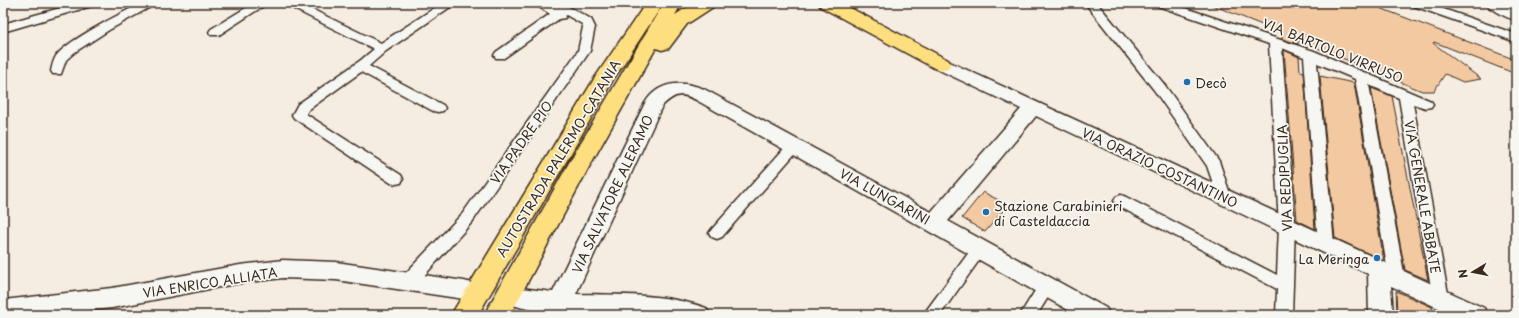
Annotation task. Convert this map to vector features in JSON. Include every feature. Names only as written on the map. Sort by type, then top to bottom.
[{"type":"highway","points":[[506,243],[543,167],[594,78],[645,3]]},
{"type":"highway","name":"AUTOSTRADA PALERMO-CATANIA","points":[[464,315],[604,79],[655,3]]},
{"type":"highway","name":"AUTOSTRADA PALERMO-CATANIA","points":[[497,315],[578,167],[673,3]]},
{"type":"highway","points":[[578,167],[638,85],[662,43],[680,20],[707,3]]},
{"type":"highway","points":[[821,3],[839,5],[941,64]]},
{"type":"street","points":[[3,28],[91,3]]},
{"type":"street","points":[[57,71],[61,58],[84,41],[123,17],[150,3]]},
{"type":"street","points":[[214,32],[262,3]]},
{"type":"street","points":[[290,3],[382,48]]},
{"type":"street","points":[[396,179],[299,115],[303,107],[360,66],[382,48],[450,3]]},
{"type":"street","name":"VIA PADRE PIO","points":[[409,281],[473,210],[584,51],[589,27],[587,22],[556,8],[539,3]]},
{"type":"street","points":[[1091,3],[1159,87],[1214,166],[1224,197]]},
{"type":"street","name":"VIA BARTOLO VIRRUSO","points":[[1159,3],[1310,54],[1426,104]]},
{"type":"street","points":[[1415,3],[1516,38]]},
{"type":"street","points":[[1494,3],[1516,15]]},
{"type":"street","points":[[500,55],[556,8]]},
{"type":"street","name":"VIA REDIPUGLIA","points":[[1275,41],[1287,226],[1284,315]]},
{"type":"street","points":[[1310,54],[1326,244]]},
{"type":"street","name":"VIA ORAZIO COSTANTINO","points":[[941,64],[1476,315]]},
{"type":"street","points":[[360,66],[438,108]]},
{"type":"street","points":[[1361,77],[1388,274],[1381,315]]},
{"type":"street","name":"VIA LUNGARINI","points":[[669,91],[682,88],[692,90],[980,248],[1098,315]]},
{"type":"street","name":"VIA SALVATORE ALERAMO","points":[[557,309],[654,103],[669,91]]},
{"type":"street","name":"VIA GENERALE ABBATE","points":[[1405,95],[1441,299]]},
{"type":"street","points":[[934,223],[1033,108]]},
{"type":"street","points":[[717,233],[794,146]]},
{"type":"street","points":[[1121,201],[1285,286]]},
{"type":"street","points":[[931,315],[980,248]]},
{"type":"street","name":"VIA ENRICO ALLIATA","points":[[3,310],[112,298],[240,274],[283,269],[336,271],[464,290]]},
{"type":"street","points":[[1028,315],[1047,286]]},
{"type":"street","points":[[521,298],[557,309],[651,306],[698,315]]},
{"type":"building","points":[[1207,3],[1367,3],[1516,60],[1516,74],[1434,42],[1433,43],[1481,79],[1463,82],[1445,74],[1434,91],[1422,91],[1298,40],[1298,44],[1282,39],[1282,33]]},
{"type":"building","points":[[1284,50],[1299,57],[1300,71],[1304,72],[1315,229],[1297,220]]},
{"type":"building","points":[[1320,76],[1354,83],[1384,261],[1335,238]]},
{"type":"building","points":[[1371,88],[1392,96],[1428,280],[1405,270]]},
{"type":"building","points":[[983,192],[1008,205],[985,232],[962,218]]},
{"type":"building","points":[[1396,291],[1432,307],[1434,315],[1397,315]]},
{"type":"tunnel","points":[[464,290],[521,298]]},
{"type":"place","name":"Decò","points":[[1187,82]]},
{"type":"place","name":"Stazione Carabinieri di Casteldaccia","points":[[986,212]]},
{"type":"place","name":"La Meringa","points":[[1377,258]]}]
